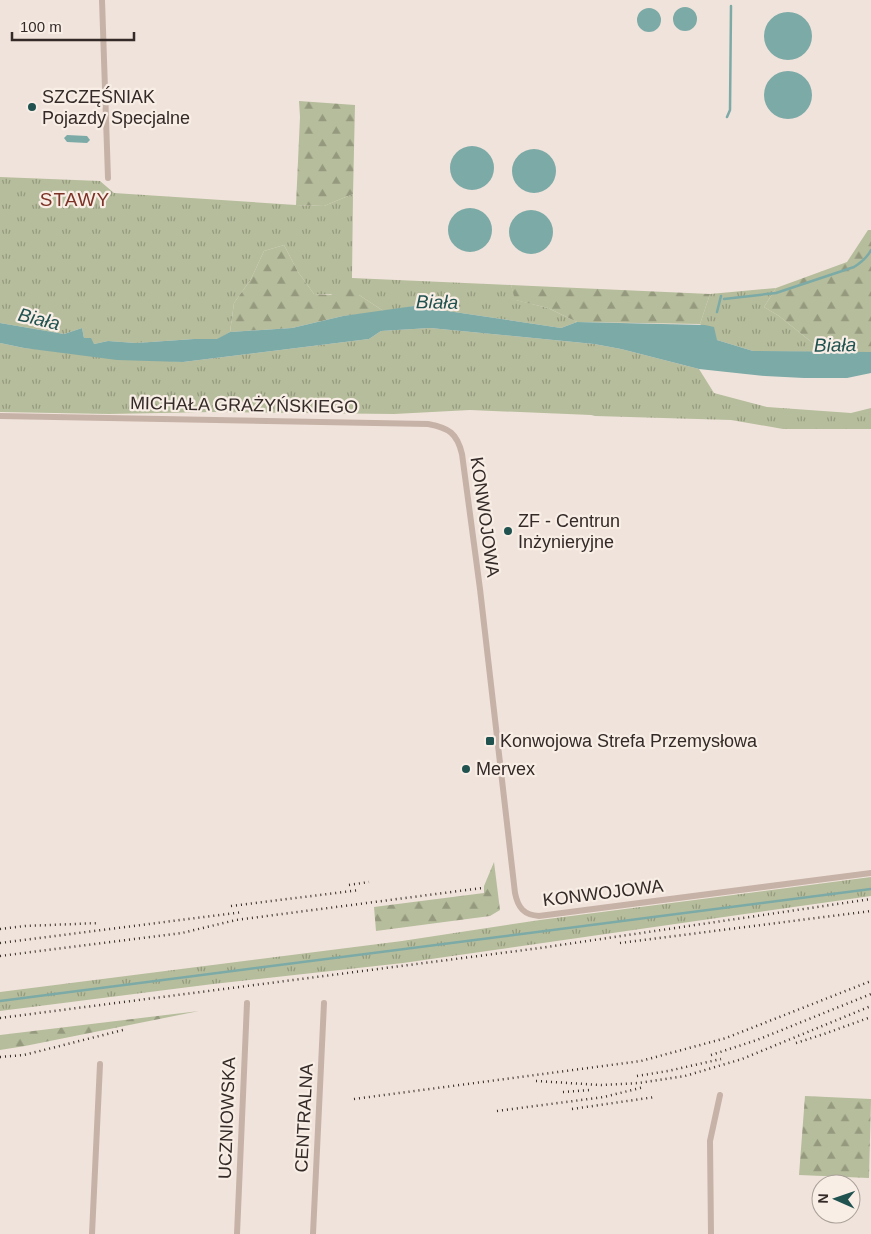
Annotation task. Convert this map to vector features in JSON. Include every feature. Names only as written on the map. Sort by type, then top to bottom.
[{"type":"street","points":[[102,0],[108,178]]},
{"type":"street","name":"MICHAŁA GRAŻYŃSKIEGO","points":[[0,416],[428,424],[442,426],[453,433]]},
{"type":"street","name":"KONWOJOWA","points":[[453,433],[459,441],[462,454],[480,587],[515,894],[522,911],[530,916],[539,916],[871,873]]},
{"type":"street","name":"UCZNIOWSKA","points":[[238,1234],[247,1002]]},
{"type":"street","name":"CENTRALNA","points":[[313,1234],[324,1003]]},
{"type":"street","points":[[92,1234],[100,1064]]},
{"type":"street","points":[[711,1234],[710,1141],[720,1094]]},
{"type":"green space","points":[[299,101],[355,105],[353,194],[324,206],[296,205]]},
{"type":"green space","points":[[0,177],[100,181],[114,193],[296,205],[324,206],[353,194],[352,278],[511,285],[516,300],[548,308],[577,322],[561,328],[414,306],[385,312],[359,295],[314,294],[298,272],[284,245],[264,251],[251,279],[234,303],[230,332],[217,340],[194,339],[136,343],[108,341],[94,344],[84,338],[82,328],[64,334],[0,323]]},
{"type":"green space","points":[[868,230],[871,230],[871,352],[824,352],[779,316],[764,307],[776,288],[847,262]]},
{"type":"green space","points":[[284,245],[298,272],[314,294],[331,295],[352,278],[359,295],[385,312],[343,316],[292,328],[230,332],[234,303],[251,279],[264,251]]},
{"type":"green space","points":[[511,285],[710,294],[700,324],[577,322],[548,308],[515,300]]},
{"type":"green space","points":[[776,288],[764,307],[779,316],[824,352],[753,351],[717,340],[700,324],[710,294]]},
{"type":"green space","points":[[430,328],[594,344],[621,349],[699,369],[714,393],[767,407],[851,413],[871,408],[871,429],[783,429],[731,420],[470,410],[394,414],[0,412],[0,343],[24,348],[183,362],[369,339],[381,331]]},
{"type":"green space","points":[[494,862],[500,910],[490,916],[376,931],[374,907],[484,893],[484,886]]},
{"type":"green space","points":[[871,877],[871,896],[403,963],[213,984],[0,1011],[0,992],[402,941],[540,920]]},
{"type":"green space","points":[[199,1011],[25,1046],[0,1050],[0,1035]]},
{"type":"green space","points":[[805,1096],[871,1099],[869,1178],[861,1178],[861,1174],[799,1175]]},
{"type":"water","points":[[685,7],[694,10],[697,19],[694,28],[685,31],[676,28],[673,19],[676,10]]},
{"type":"water","points":[[649,8],[658,11],[661,20],[658,29],[649,32],[640,29],[637,20],[640,11]]},
{"type":"water","points":[[788,12],[797,14],[805,19],[810,27],[812,36],[810,45],[805,53],[797,58],[788,60],[779,58],[771,53],[766,45],[764,36],[766,27],[771,19],[779,14]]},
{"type":"water","points":[[783,71],[793,71],[805,78],[812,90],[812,100],[805,112],[793,119],[783,119],[775,115],[768,108],[764,100],[764,90],[768,82],[775,75]]},
{"type":"water","points":[[67,135],[87,136],[90,140],[87,143],[67,142],[64,138]]},
{"type":"water","points":[[468,146],[476,146],[488,152],[494,168],[488,184],[476,190],[468,190],[456,184],[450,172],[450,164],[456,152]]},
{"type":"water","points":[[530,149],[538,149],[550,155],[556,171],[550,187],[538,193],[530,193],[518,187],[512,175],[512,167],[518,155]]},
{"type":"water","points":[[466,208],[474,208],[486,214],[492,230],[486,246],[474,252],[466,252],[454,246],[448,234],[448,226],[454,214]]},
{"type":"water","points":[[527,210],[535,210],[547,216],[553,232],[547,248],[535,254],[527,254],[515,248],[509,236],[509,228],[515,216]]},
{"type":"water","points":[[414,306],[561,328],[577,322],[705,325],[714,327],[717,340],[753,351],[871,352],[871,373],[847,378],[765,376],[699,369],[594,344],[430,328],[381,331],[369,339],[183,362],[117,360],[0,343],[0,323],[64,334],[82,328],[84,338],[91,338],[94,344],[108,341],[136,343],[217,339],[230,332],[292,328],[343,316]]},
{"type":"waterway","points":[[727,117],[730,110],[731,6]]},
{"type":"waterway","points":[[724,299],[776,293],[854,267],[864,260],[871,250]]},
{"type":"waterway","points":[[717,312],[721,296]]},
{"type":"waterway","points":[[0,1001],[871,889]]},
{"type":"railway","points":[[349,885],[369,882]]},
{"type":"railway","points":[[0,956],[182,933],[236,920],[482,888]]},
{"type":"railway","points":[[231,906],[360,890]]},
{"type":"railway","points":[[0,1018],[540,948],[871,899]]},
{"type":"railway","points":[[620,943],[871,911]]},
{"type":"railway","points":[[0,943],[243,912]]},
{"type":"railway","points":[[0,929],[99,923]]},
{"type":"railway","points":[[354,1099],[641,1061],[726,1038],[871,981]]},
{"type":"railway","points":[[711,1055],[757,1040],[871,994]]},
{"type":"railway","points":[[536,1081],[601,1085],[639,1083],[685,1076],[742,1059],[871,1006]]},
{"type":"railway","points":[[796,1043],[871,1017]]},
{"type":"railway","points":[[0,1057],[24,1055],[123,1030]]},
{"type":"railway","points":[[637,1076],[721,1059]]},
{"type":"railway","points":[[497,1111],[604,1097],[644,1087]]},
{"type":"railway","points":[[563,1092],[590,1090]]},
{"type":"railway","points":[[572,1109],[655,1097]]},
{"type":"place","name":"SZCZĘŚNIAK Pojazdy Specjalne","points":[[32,107]]},
{"type":"place","name":"ZF - Centrun Inżynieryjne","points":[[508,531]]},
{"type":"place","name":"Konwojowa Strefa Przemysłowa","points":[[490,741]]},
{"type":"place","name":"Mervex","points":[[466,769]]},
{"type":"district","name":"STAWY","points":[[75,199]]},
{"type":"water label","name":"Biała","points":[[437,302]]},
{"type":"water label","name":"Biała","points":[[39,319]]},
{"type":"water label","name":"Biała","points":[[835,345]]}]
